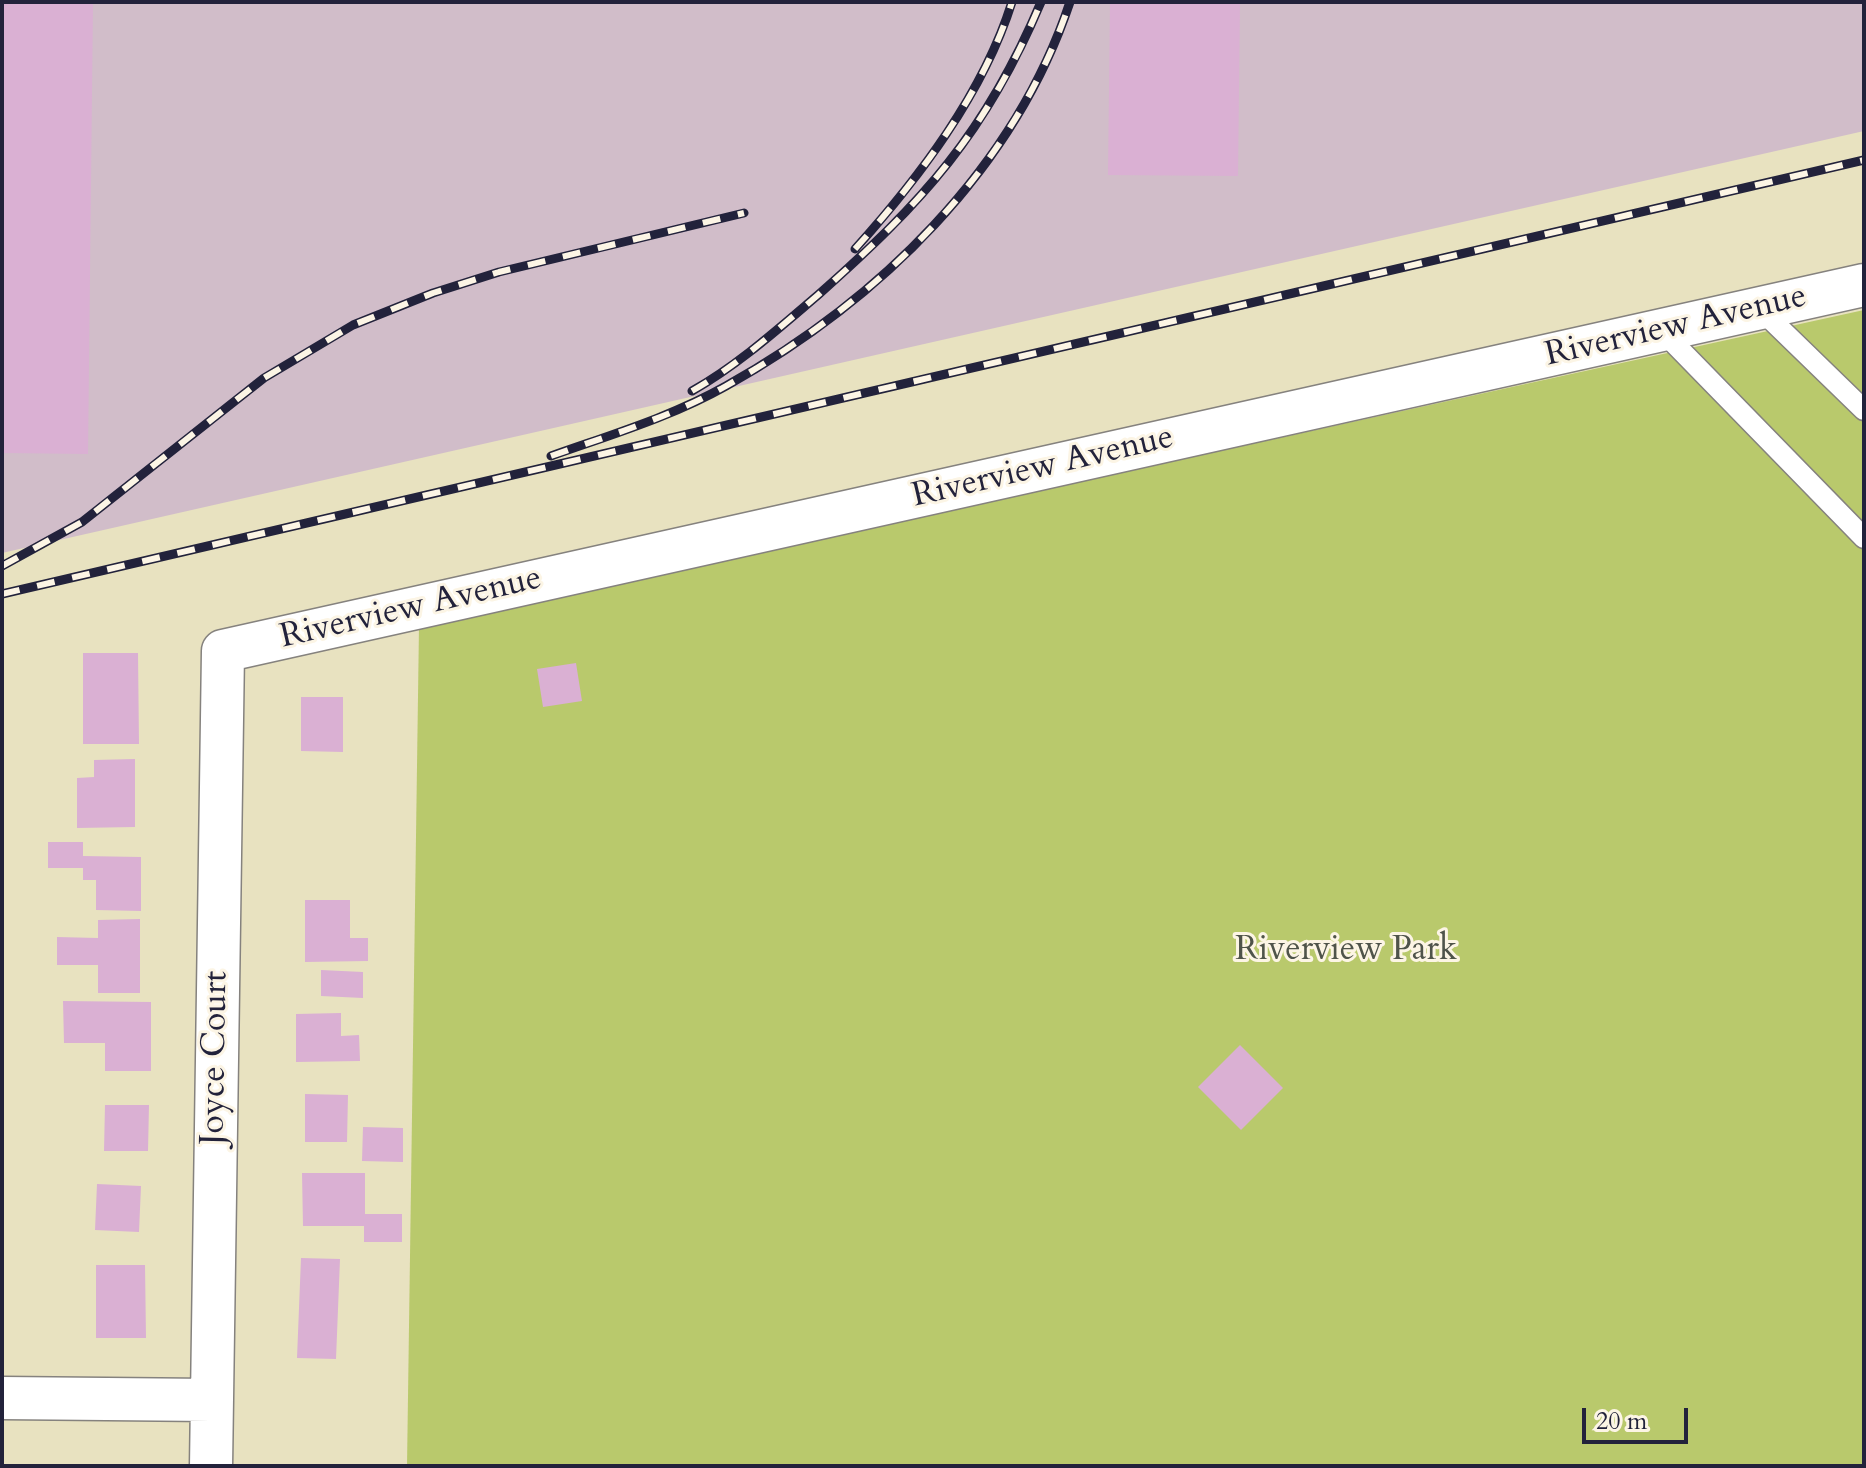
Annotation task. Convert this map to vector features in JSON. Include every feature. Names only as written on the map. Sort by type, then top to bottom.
[{"type":"street","name":"Riverview Avenue","points":[[223,651],[1863,287]]},
{"type":"street","name":"Joyce Court","points":[[211,1466],[223,651]]},
{"type":"street","points":[[2,1398],[211,1400]]},
{"type":"lane","points":[[1759,308],[1864,410]]},
{"type":"lane","points":[[1661,330],[1864,538]]},
{"type":"shaded area","points":[[2,2],[1864,2],[1864,131],[2,553]]},
{"type":"green space","name":"Riverview Park","points":[[1864,310],[1864,1466],[407,1466],[419,626]]},
{"type":"building","points":[[2,2],[93,2],[88,454],[2,453]]},
{"type":"building","points":[[1110,2],[1240,2],[1238,176],[1108,175]]},
{"type":"building","points":[[83,653],[138,653],[139,744],[83,744]]},
{"type":"building","points":[[576,663],[582,701],[543,707],[537,669]]},
{"type":"building","points":[[301,697],[343,697],[343,752],[301,751]]},
{"type":"building","points":[[135,759],[135,827],[77,828],[77,778],[94,777],[94,760]]},
{"type":"building","points":[[48,842],[83,842],[83,856],[141,857],[141,911],[96,910],[96,880],[83,880],[83,868],[48,868]]},
{"type":"building","points":[[305,900],[350,900],[350,938],[368,938],[368,961],[305,962]]},
{"type":"building","points":[[140,919],[140,993],[98,993],[98,965],[57,965],[57,937],[98,938],[98,920]]},
{"type":"building","points":[[321,970],[363,972],[363,998],[321,996]]},
{"type":"building","points":[[63,1001],[151,1002],[151,1071],[105,1071],[105,1043],[64,1043]]},
{"type":"building","points":[[341,1013],[341,1036],[359,1035],[360,1061],[296,1062],[296,1014]]},
{"type":"building","points":[[1240,1045],[1283,1088],[1241,1130],[1198,1087]]},
{"type":"building","points":[[305,1094],[348,1095],[347,1142],[305,1142]]},
{"type":"building","points":[[105,1105],[149,1105],[148,1151],[104,1151]]},
{"type":"building","points":[[363,1127],[403,1128],[403,1162],[362,1161]]},
{"type":"building","points":[[302,1173],[365,1173],[365,1214],[402,1214],[402,1242],[364,1242],[364,1226],[303,1226]]},
{"type":"building","points":[[97,1184],[141,1186],[139,1232],[95,1230]]},
{"type":"building","points":[[301,1258],[340,1259],[336,1359],[297,1358]]},
{"type":"building","points":[[96,1265],[145,1265],[146,1338],[96,1338]]},
{"type":"railway","points":[[855,249],[947,133],[984,69],[1012,2]]},
{"type":"railway","points":[[692,391],[742,358],[818,295],[920,196],[974,128],[998,90],[1041,2]]},
{"type":"railway","points":[[551,456],[662,416],[726,386],[836,314],[887,271],[934,225],[977,175],[1014,121],[1045,63],[1070,2]]},
{"type":"railway","points":[[2,594],[1864,160]]},
{"type":"railway","points":[[2,566],[82,522],[264,378],[353,325],[433,293],[499,272],[744,213]]}]
